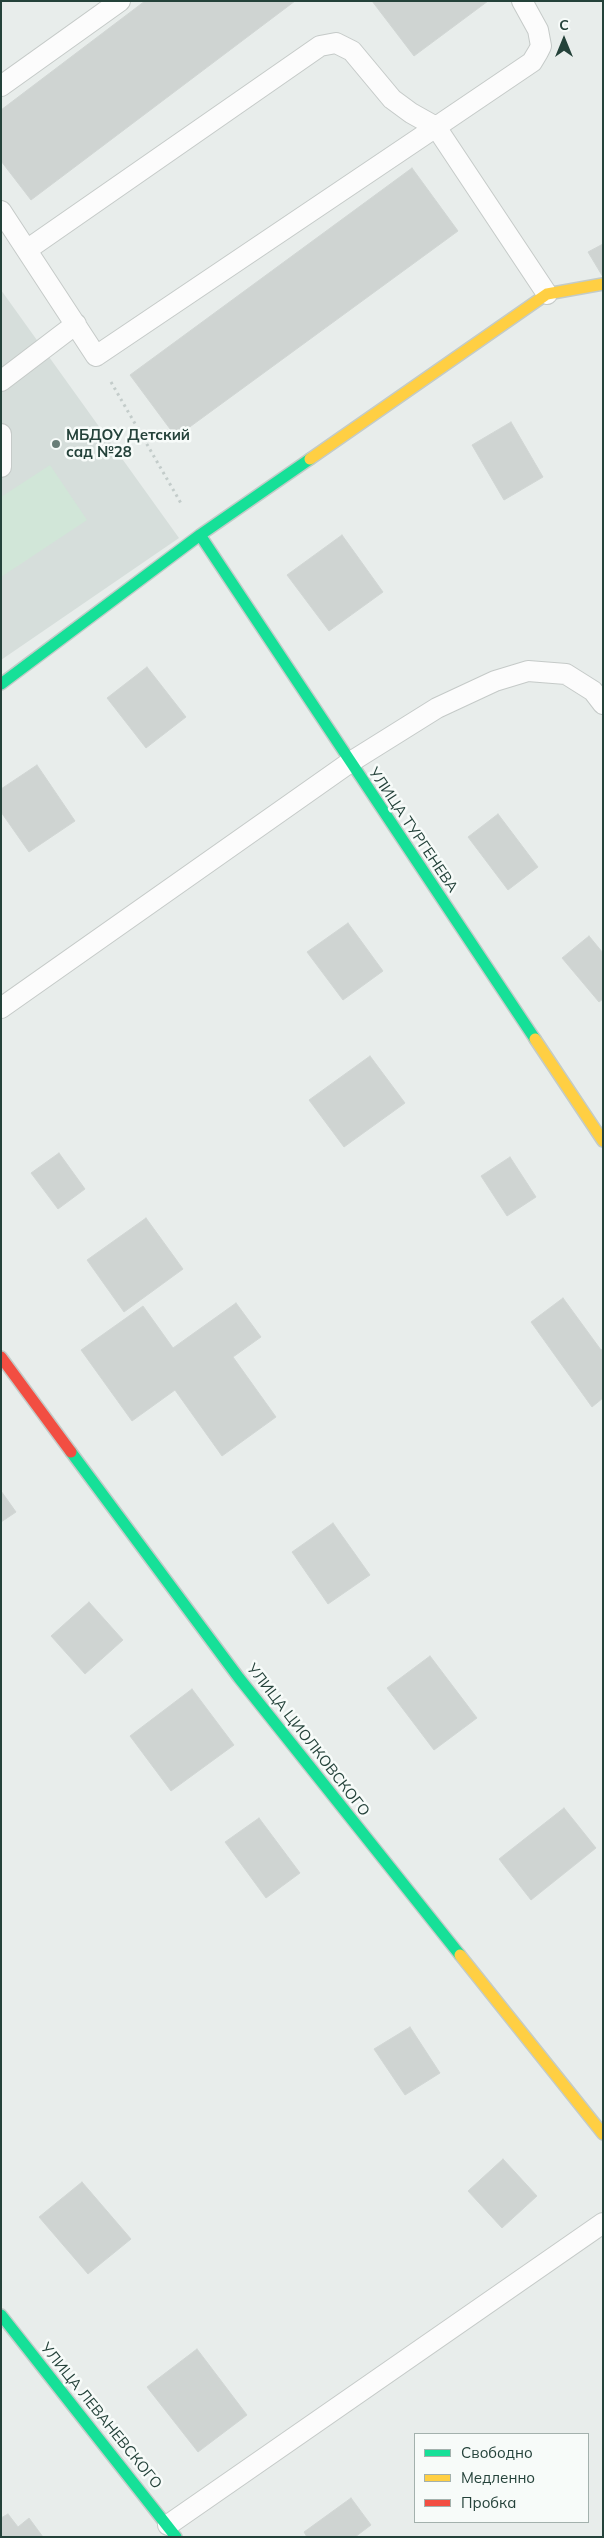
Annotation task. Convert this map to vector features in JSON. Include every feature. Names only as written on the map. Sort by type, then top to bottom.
[{"type":"street","points":[[1,684],[200,535],[547,294],[603,284]]},
{"type":"street","name":"УЛИЦА ТУРГЕНЕВА","points":[[200,535],[349,763],[603,1141]]},
{"type":"street","name":"УЛИЦА ЦИОЛКОВСКОГО","points":[[1,1357],[239,1678],[603,2134]]},
{"type":"street","name":"УЛИЦА ЛЕВАНЕВСКОГО","points":[[1,2315],[172,2531]]},
{"type":"lane","points":[[1,86],[120,1]]},
{"type":"lane","points":[[1,211],[28,248],[96,356],[532,62],[541,46],[538,30],[522,1]]},
{"type":"lane","points":[[28,248],[320,46],[336,43],[352,50],[392,99],[411,113],[436,127],[547,294]]},
{"type":"lane","points":[[1,381],[76,324]]},
{"type":"lane","points":[[1,434],[1,467]]},
{"type":"lane","points":[[1,1008],[349,763],[437,708],[495,681],[528,671],[566,674],[593,691],[603,704]]},
{"type":"lane","points":[[172,2531],[603,2223]]},
{"type":"path","points":[[96,356],[200,535]]},
{"type":"shaded area","name":"МБДОУ Детский сад №28","points":[[1,290],[179,538],[1,660]]},
{"type":"green space","points":[[50,465],[87,520],[1,577],[1,497]]},
{"type":"building","points":[[145,1],[295,1],[31,200],[1,161],[1,110]]},
{"type":"building","points":[[372,1],[488,1],[414,56]]},
{"type":"building","points":[[412,168],[458,231],[176,437],[130,375]]},
{"type":"building","points":[[603,244],[603,277],[588,252]]},
{"type":"building","points":[[511,422],[543,477],[504,500],[472,445]]},
{"type":"building","points":[[342,535],[383,592],[329,631],[287,575]]},
{"type":"building","points":[[147,667],[186,717],[146,748],[107,698]]},
{"type":"building","points":[[37,765],[75,821],[29,852],[1,812],[1,789]]},
{"type":"building","points":[[498,814],[538,867],[508,890],[468,837]]},
{"type":"building","points":[[348,923],[383,971],[343,1000],[307,952]]},
{"type":"building","points":[[589,936],[603,953],[603,999],[599,1002],[562,958]]},
{"type":"building","points":[[370,1056],[405,1103],[344,1147],[309,1100]]},
{"type":"building","points":[[59,1153],[85,1189],[58,1209],[31,1173]]},
{"type":"building","points":[[510,1157],[536,1197],[507,1216],[481,1176]]},
{"type":"building","points":[[146,1218],[183,1269],[124,1312],[87,1260]]},
{"type":"building","points":[[563,1298],[601,1350],[603,1349],[603,1398],[592,1407],[531,1322]]},
{"type":"building","points":[[236,1303],[261,1337],[233,1357],[276,1417],[222,1456],[175,1390],[132,1421],[81,1350],[143,1306],[173,1348]]},
{"type":"building","points":[[1,1491],[16,1512],[1,1522]]},
{"type":"building","points":[[333,1523],[370,1575],[328,1604],[292,1552]]},
{"type":"building","points":[[89,1602],[123,1640],[85,1674],[51,1636]]},
{"type":"building","points":[[430,1656],[477,1718],[434,1750],[387,1688]]},
{"type":"building","points":[[192,1689],[234,1745],[171,1791],[130,1736]]},
{"type":"building","points":[[564,1808],[596,1848],[531,1900],[499,1859]]},
{"type":"building","points":[[259,1818],[300,1873],[266,1898],[225,1842]]},
{"type":"building","points":[[410,2027],[440,2073],[405,2095],[374,2049]]},
{"type":"building","points":[[503,2159],[537,2196],[502,2228],[468,2191]]},
{"type":"building","points":[[82,2182],[131,2239],[88,2274],[39,2217]]},
{"type":"building","points":[[197,2349],[247,2415],[198,2452],[147,2387]]},
{"type":"building","points":[[351,2498],[371,2525],[355,2537],[307,2537],[304,2532]]},
{"type":"building","points":[[8,2514],[18,2527],[29,2518],[43,2537],[1,2537],[1,2518]]},
{"type":"traffic: fast","points":[[1,684],[200,535],[310,459]]},
{"type":"traffic: fast","points":[[200,535],[535,1039]]},
{"type":"traffic: fast","points":[[71,1452],[239,1678],[460,1955]]},
{"type":"traffic: fast","points":[[1,2315],[176,2537]]},
{"type":"traffic: slow","points":[[310,459],[547,294],[603,284]]},
{"type":"traffic: slow","points":[[535,1039],[603,1141]]},
{"type":"traffic: slow","points":[[460,1955],[603,2134]]},
{"type":"traffic: jam","points":[[1,1357],[71,1452]]},
{"type":"place","name":"МБДОУ Детский сад №28","points":[[56,444]]}]
